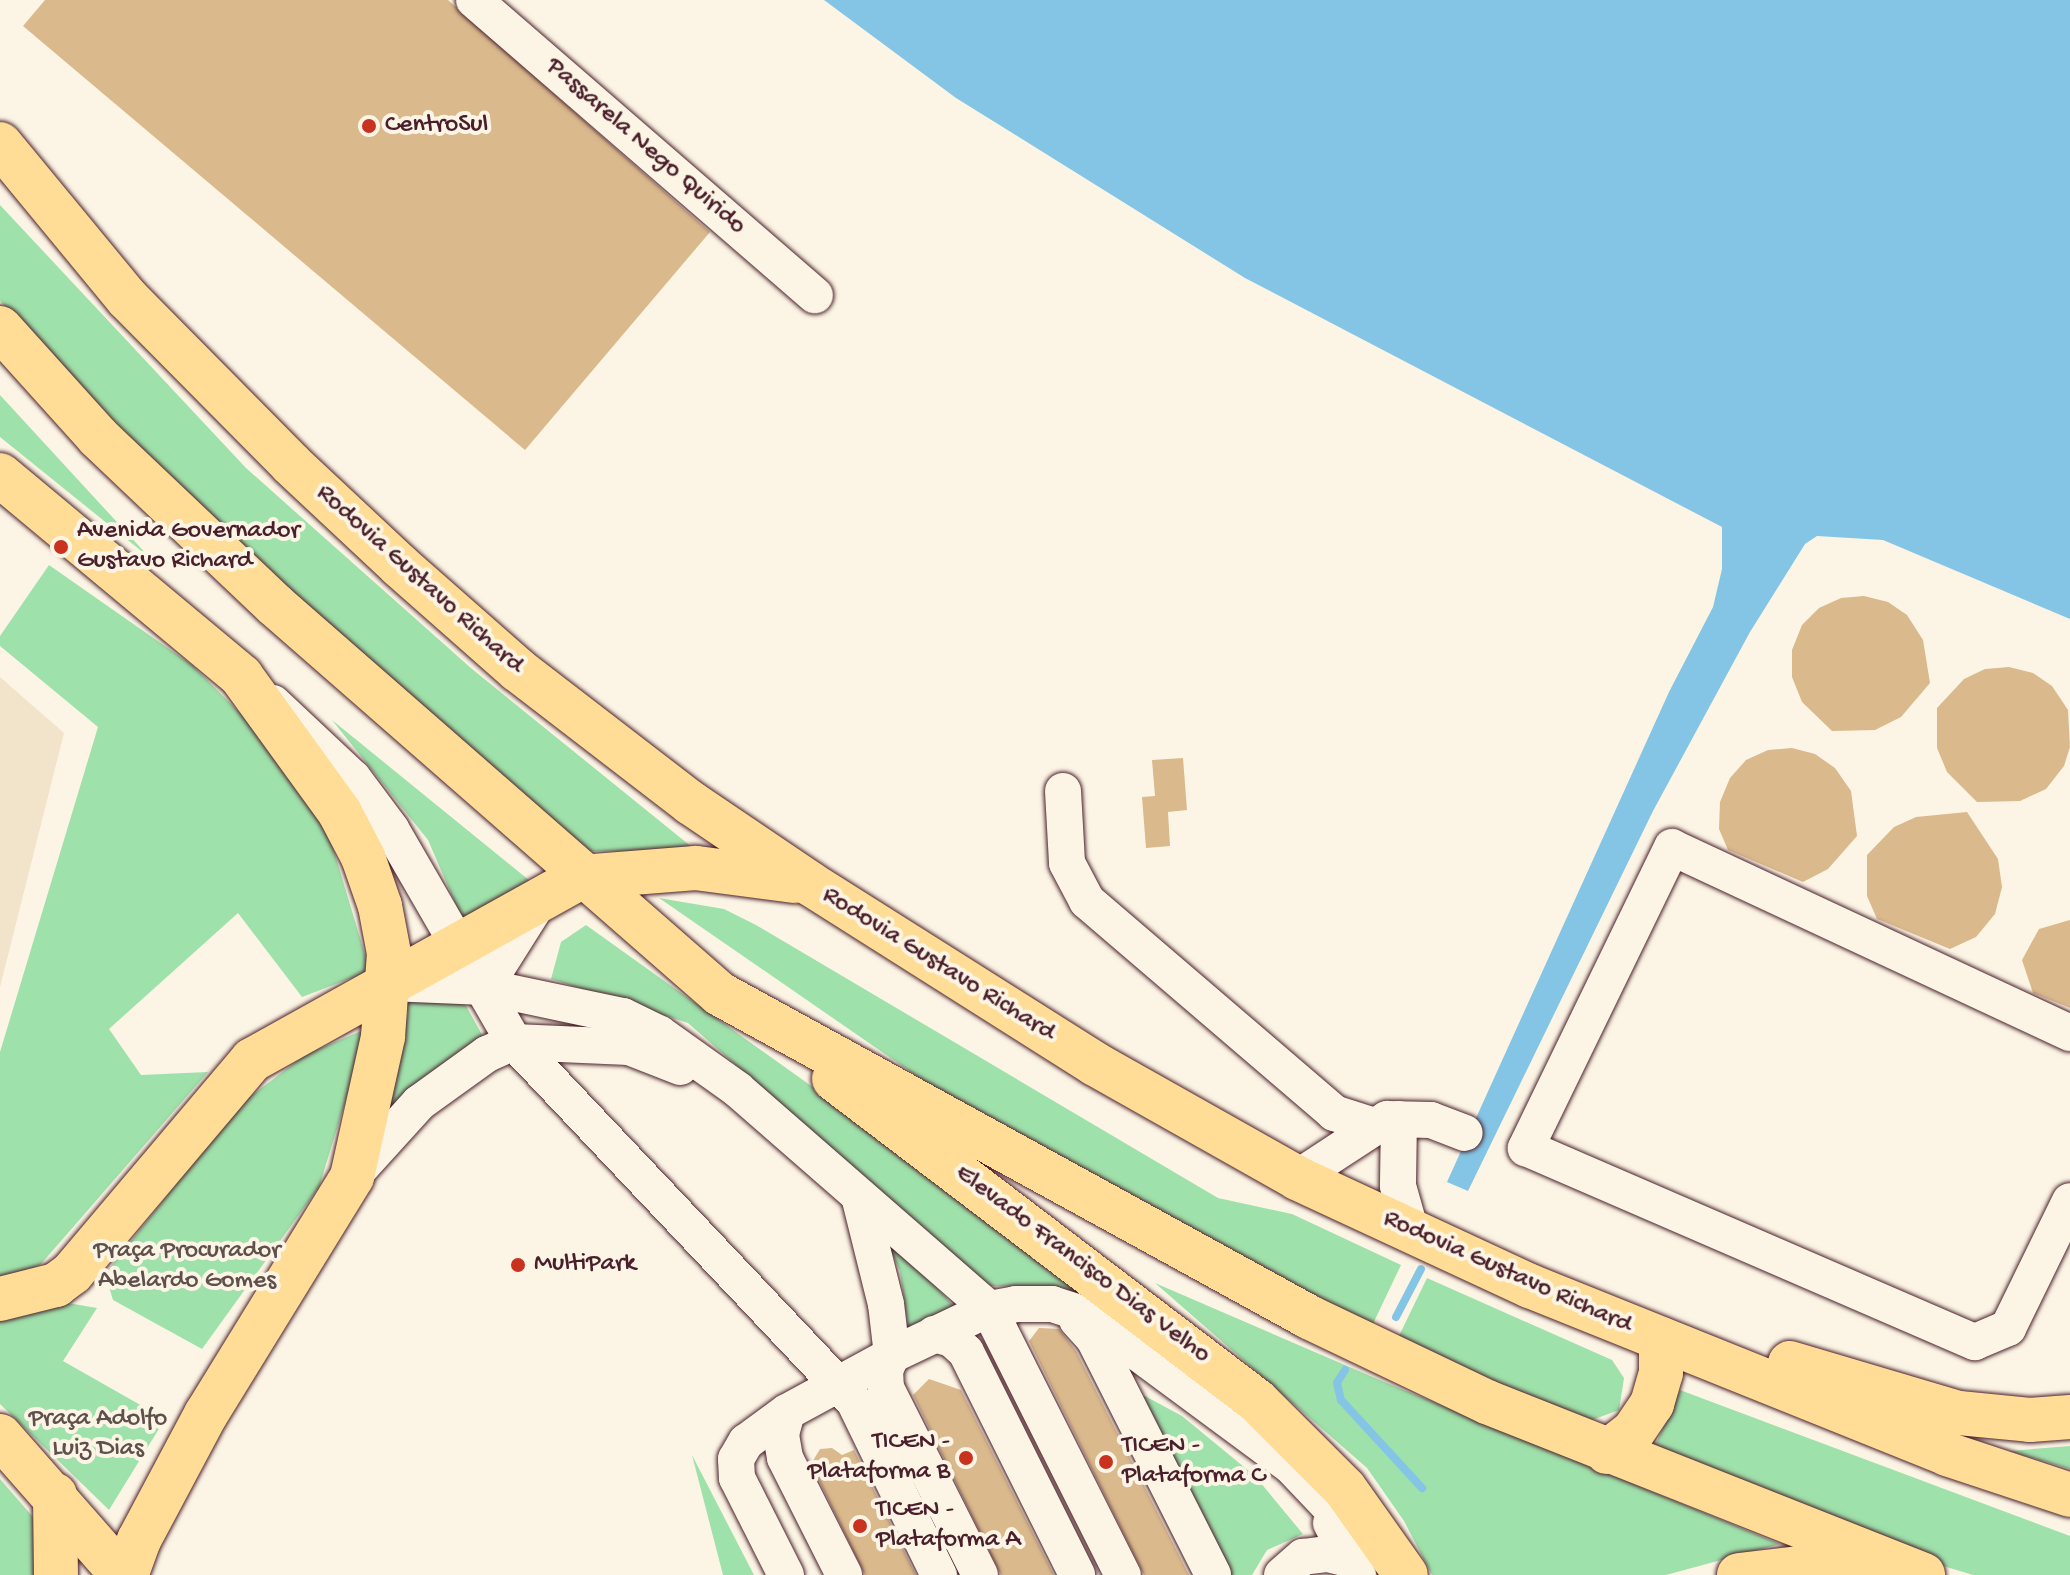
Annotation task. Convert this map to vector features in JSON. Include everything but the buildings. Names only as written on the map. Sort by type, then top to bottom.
[{"type":"main road","name":"Rodovia Gustavo Richard","points":[[0,144],[127,298],[400,566],[518,670],[691,803],[809,883],[1095,1064],[1297,1178],[1530,1286],[1947,1454],[2070,1495]]},
{"type":"main road","points":[[0,328],[152,490],[581,877],[720,994],[1309,1317],[1487,1402],[1923,1575]]},
{"type":"main road","points":[[0,475],[241,676],[340,813],[363,857],[380,906],[389,983],[371,1106],[352,1177],[206,1414],[139,1540],[124,1575],[0,1436]]},
{"type":"main road","points":[[0,1299],[56,1285],[72,1273],[252,1060],[581,877],[696,868],[809,883]]},
{"type":"main road","name":"Elevado Francisco Dias Velho","points":[[720,994],[1216,1364],[1337,1480],[1406,1575]]},
{"type":"main road","points":[[1530,1286],[1959,1413],[2030,1420],[2070,1417]]},
{"type":"main road","points":[[1607,1452],[1633,1432],[1652,1404],[1661,1373],[1661,1339]]},
{"type":"main road","points":[[55,1495],[56,1575]]},
{"type":"main road","points":[[1739,1575],[1799,1568],[1852,1575]]},
{"type":"street","name":"Passarela Nego Quirido","points":[[474,0],[815,295]]},
{"type":"street","points":[[241,676],[353,778],[391,829],[514,1042],[549,1059],[812,1354],[824,1398],[939,1575]]},
{"type":"street","points":[[1063,791],[1067,863],[1087,901],[1334,1113],[1386,1123],[1431,1120],[1465,1133]]},
{"type":"street","points":[[2070,1033],[1672,847],[1526,1148],[1975,1342],[2008,1328],[2070,1201]]},
{"type":"street","points":[[485,987],[541,898]]},
{"type":"street","points":[[389,983],[485,987],[623,1016],[660,1034],[737,1089],[859,1196],[1003,1315],[1123,1575]]},
{"type":"street","points":[[352,1177],[419,1103],[487,1054],[514,1042]]},
{"type":"street","points":[[549,1059],[629,1047],[737,1089]]},
{"type":"street","points":[[1297,1178],[1386,1123]]},
{"type":"street","points":[[1386,1123],[1411,1232]]},
{"type":"street","points":[[859,1196],[886,1304],[892,1355],[885,1370],[886,1388],[980,1575]]},
{"type":"street","points":[[1052,1304],[1094,1339],[1213,1575]]},
{"type":"street","points":[[786,1575],[737,1478],[736,1459],[746,1442],[892,1355],[934,1334],[1052,1304],[1088,1316],[1291,1466],[1392,1575]]},
{"type":"street","points":[[934,1334],[952,1339],[966,1352],[1077,1575]]},
{"type":"street","points":[[812,1354],[892,1355]]},
{"type":"street","points":[[824,1398],[781,1435],[785,1458],[844,1575]]},
{"type":"street","points":[[1291,1466],[1355,1568]]},
{"type":"street","points":[[1282,1575],[1303,1557],[1328,1554],[1355,1568]]},
{"type":"shaded area","points":[[0,677],[64,733],[0,987]]},
{"type":"green space","points":[[0,205],[246,468],[472,669],[698,852],[587,851],[377,676],[167,476],[0,301]]},
{"type":"green space","points":[[0,395],[150,558],[0,437]]},
{"type":"green space","points":[[49,565],[192,665],[268,741],[330,838],[370,971],[302,997],[238,913],[109,1029],[141,1075],[208,1072],[41,1264],[0,1285],[0,1052],[98,727],[0,646],[0,636]]},
{"type":"green space","points":[[332,720],[530,881],[463,921],[428,840]]},
{"type":"green space","points":[[659,898],[724,909],[756,925],[1218,1198],[1292,1214],[1401,1265],[1371,1328],[927,1083]]},
{"type":"green space","points":[[586,925],[1010,1228],[1162,1360],[1062,1287],[989,1286],[688,1023],[551,979],[561,942]]},
{"type":"green space","points":[[460,995],[485,1040],[387,1109],[408,1013],[406,1001]]},
{"type":"green space","name":"Praça Procurador Abelardo Gomes","points":[[368,1028],[319,1187],[202,1349],[113,1300],[105,1274],[239,1105],[305,1055]]},
{"type":"green space","points":[[883,1233],[903,1250],[958,1311],[909,1334],[900,1271]]},
{"type":"green space","points":[[1427,1278],[1612,1360],[1624,1378],[1619,1410],[1581,1424],[1397,1340]]},
{"type":"green space","points":[[1155,1283],[1382,1381],[1780,1544],[1666,1575],[1432,1575],[1404,1521],[1367,1468]]},
{"type":"green space","name":"Praça Adolfo Luiz Dias","points":[[62,1302],[97,1308],[63,1361],[165,1419],[109,1510],[0,1404],[0,1321]]},
{"type":"green space","points":[[1680,1390],[2070,1536],[2070,1575],[1973,1575],[1920,1559],[1655,1446]]},
{"type":"green space","points":[[1145,1396],[1182,1416],[1255,1476],[1303,1534],[1267,1550],[1252,1575],[1226,1575],[1138,1398]]},
{"type":"green space","points":[[2070,1446],[2070,1469],[2009,1451]]},
{"type":"green space","points":[[692,1455],[754,1575],[723,1575]]},
{"type":"green space","points":[[0,1479],[33,1517],[36,1575],[0,1575]]},
{"type":"water","points":[[824,0],[2070,0],[2070,619],[1883,540],[1817,536],[1805,544],[1750,632],[1653,811],[1468,1191],[1447,1182],[1669,692],[1713,607],[1722,569],[1722,527],[1245,278],[956,98]]},
{"type":"waterway","points":[[1396,1317],[1421,1269]]},
{"type":"waterway","points":[[1345,1370],[1337,1383],[1341,1400],[1422,1488]]},
{"type":"place","name":"CentroSul","points":[[369,126]]},
{"type":"place","name":"Avenida Governador Gustavo Richard","points":[[61,547]]},
{"type":"place","name":"MultiPark","points":[[518,1265]]},
{"type":"place","name":"TICEN - Plataforma B","points":[[966,1458]]},
{"type":"place","name":"TICEN - Plataforma C","points":[[1106,1462]]},
{"type":"place","name":"TICEN - Plataforma A","points":[[860,1526]]}]
